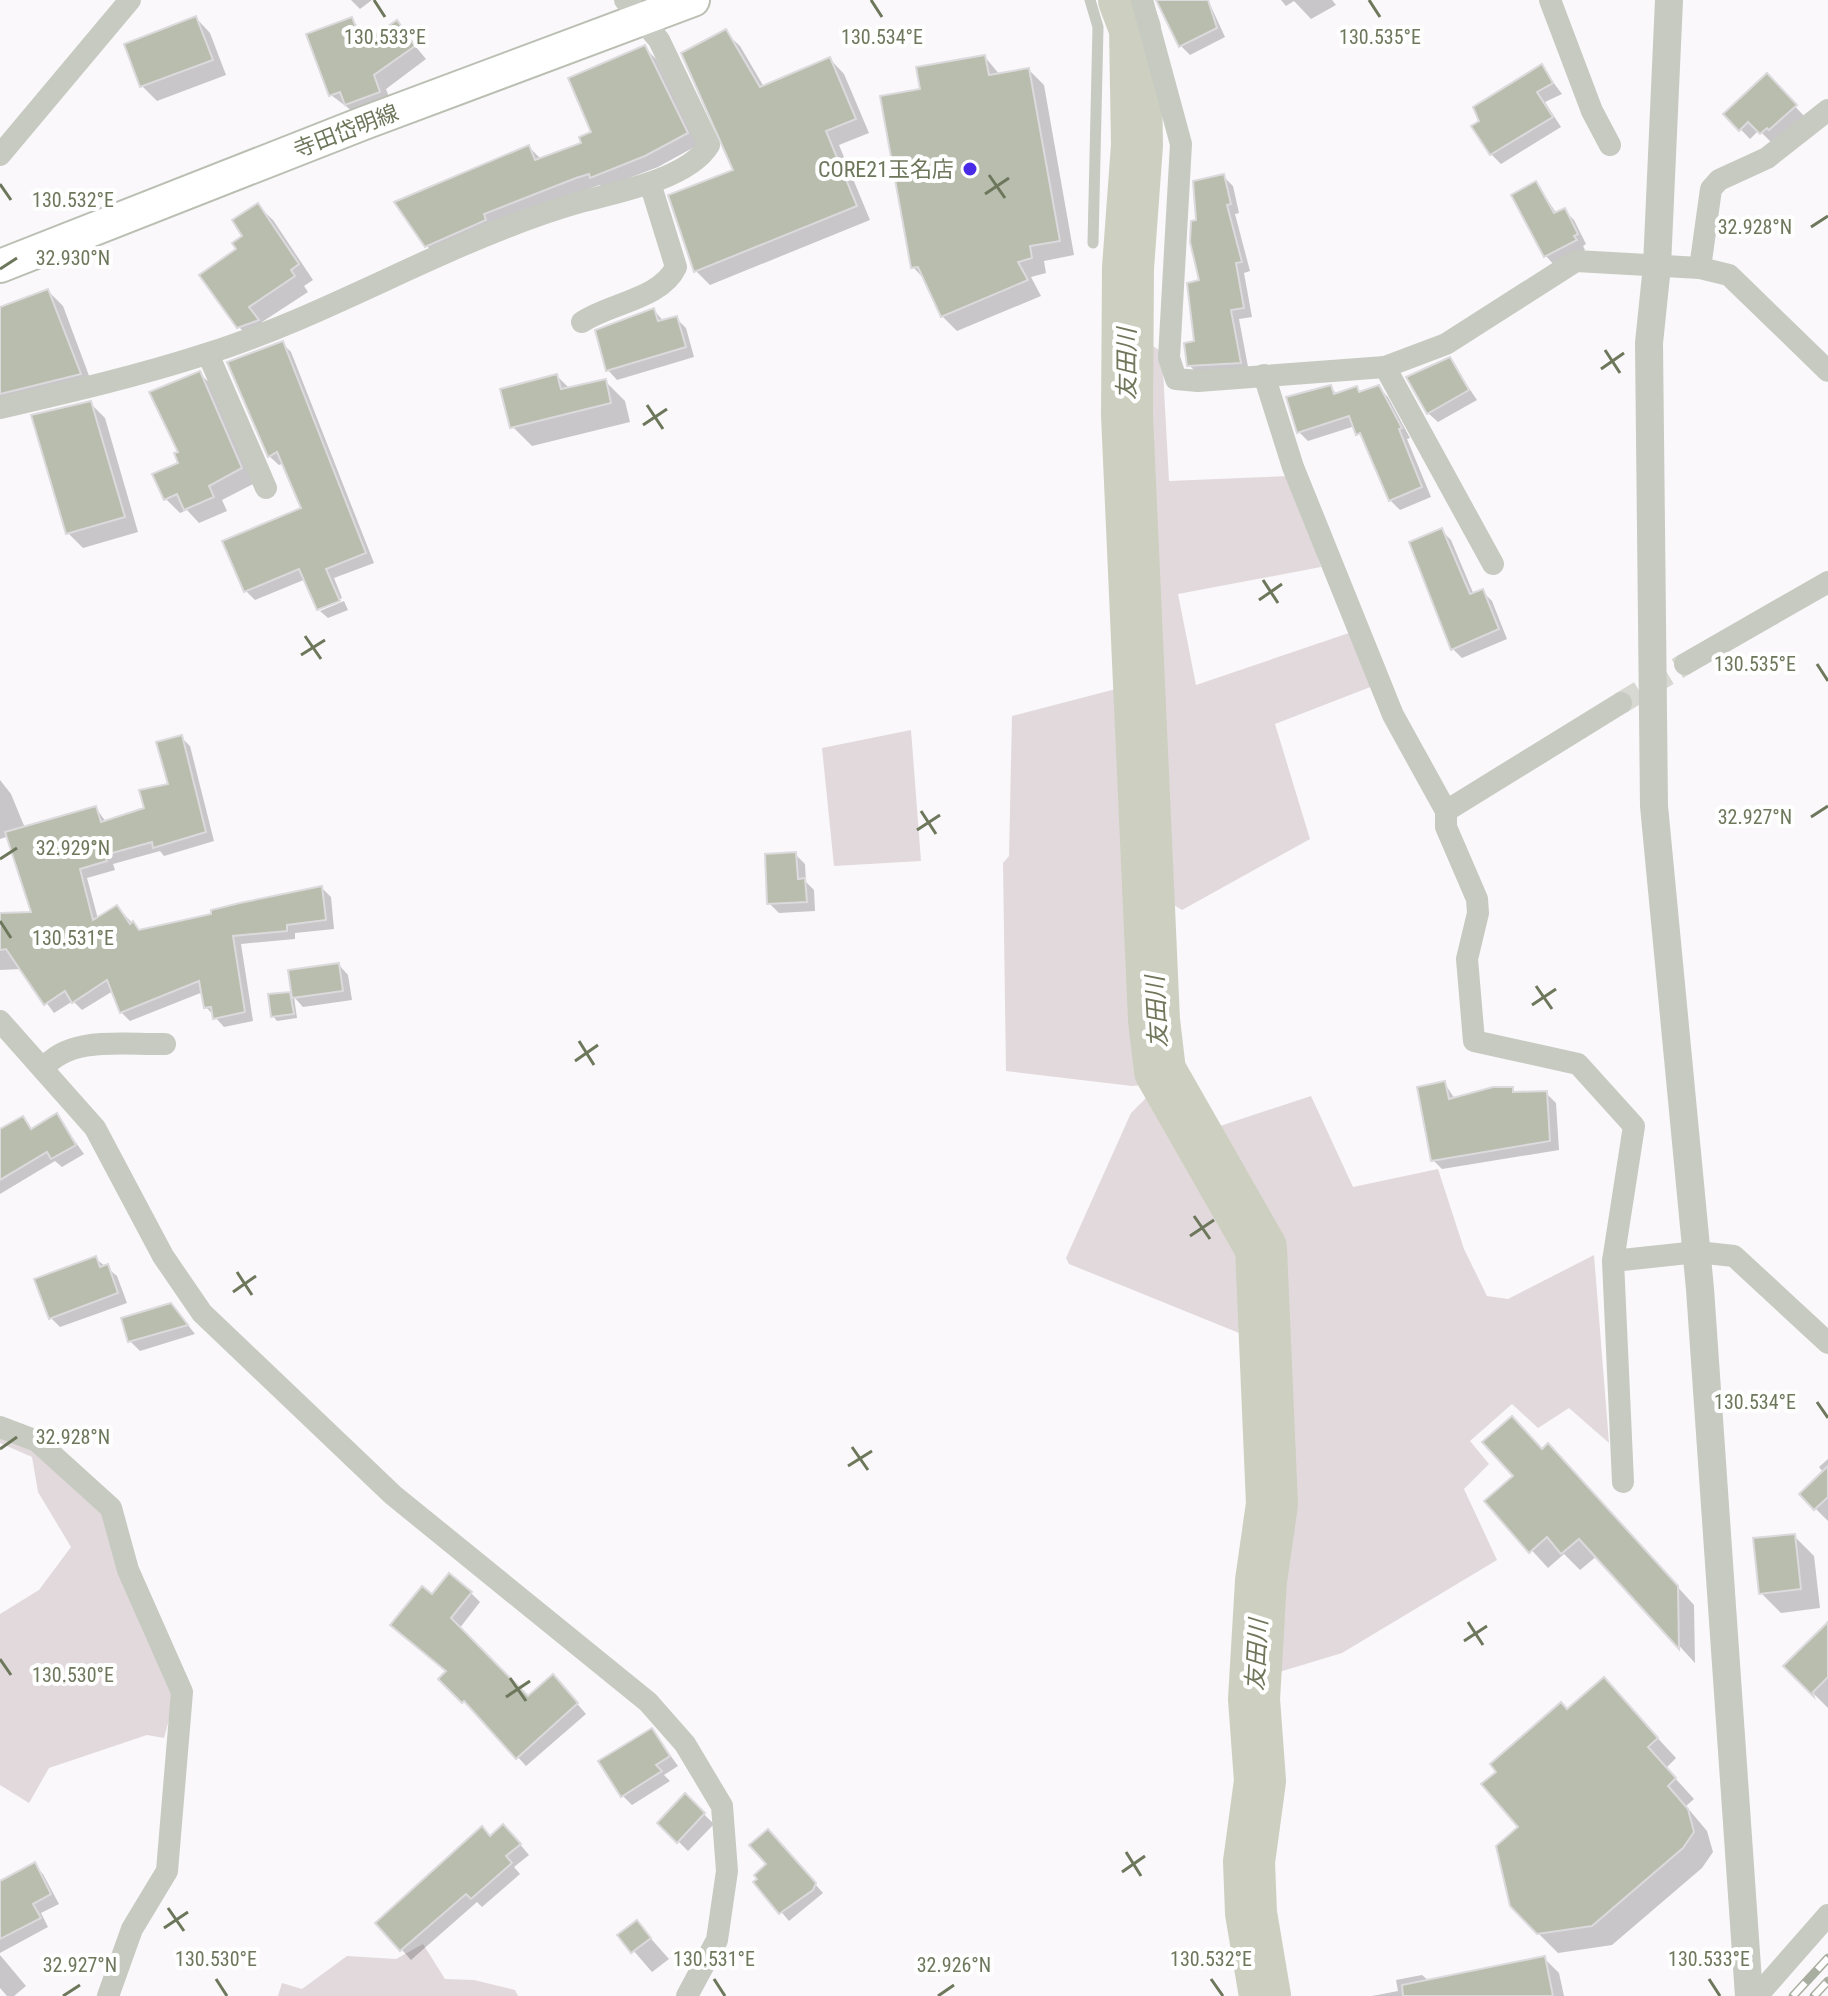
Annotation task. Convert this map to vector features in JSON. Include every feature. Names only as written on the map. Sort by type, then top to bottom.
[{"type":"main road","name":"寺田岱明線","points":[[0,266],[364,123],[634,10],[693,0]]},
{"type":"street","points":[[0,155],[130,0]]},
{"type":"street","points":[[1142,0],[1181,144],[1169,358],[1176,379],[1198,381],[1385,367],[1446,344],[1576,261],[1700,268],[1729,275],[1828,371]]},
{"type":"street","points":[[1550,0],[1592,111],[1610,145]]},
{"type":"street","points":[[1669,0],[1657,266],[1649,343],[1654,806],[1697,1252],[1749,1996]]},
{"type":"street","points":[[0,408],[108,383],[208,354],[289,323],[462,243],[561,208],[650,183],[702,156],[709,145],[659,40],[634,10]]},
{"type":"street","points":[[1700,268],[1711,189],[1719,180],[1767,158],[1828,110]]},
{"type":"street","points":[[582,322],[596,312],[659,287],[672,278],[676,267],[650,183]]},
{"type":"street","points":[[208,354],[266,488]]},
{"type":"street","points":[[1385,367],[1493,564]]},
{"type":"street","points":[[1264,375],[1293,467],[1393,715],[1446,811],[1446,827],[1477,899],[1478,913],[1467,959],[1474,1041],[1578,1064],[1634,1126],[1613,1261],[1623,1482]]},
{"type":"street","points":[[1685,664],[1828,582]]},
{"type":"street","points":[[1446,811],[1621,703]]},
{"type":"street","points":[[0,1021],[95,1128],[163,1256],[202,1313],[393,1495],[648,1702],[685,1744],[722,1806],[727,1871],[717,1940],[687,1996]]},
{"type":"street","points":[[43,1069],[54,1055],[69,1047],[165,1044]]},
{"type":"street","points":[[1613,1261],[1697,1252],[1734,1256],[1828,1343]]},
{"type":"street","points":[[0,1427],[37,1441],[111,1508],[128,1570],[182,1692],[167,1871],[132,1929],[108,1996]]},
{"type":"street","points":[[1757,1996],[1828,1915]]},
{"type":"lane","points":[[1090,0],[1098,27],[1093,243]]},
{"type":"shaded area","points":[[1133,333],[1162,352],[1169,481],[1291,476],[1321,567],[1178,594],[1196,685],[1352,632],[1373,686],[1275,724],[1310,839],[1182,910],[1161,897],[1155,846]]},
{"type":"shaded area","points":[[1135,684],[1149,1014],[1156,1084],[1132,1086],[1006,1071],[1003,863],[1009,856],[1012,716]]},
{"type":"shaded area","points":[[911,730],[921,861],[834,866],[822,748]]},
{"type":"shaded area","points":[[1156,1088],[1253,1249],[1244,1335],[1069,1264],[1066,1258],[1131,1113]]},
{"type":"shaded area","points":[[1311,1096],[1353,1187],[1438,1169],[1464,1249],[1487,1296],[1508,1299],[1594,1255],[1609,1443],[1569,1408],[1538,1428],[1512,1404],[1470,1441],[1489,1464],[1464,1489],[1497,1560],[1342,1653],[1276,1673],[1283,1546],[1272,1243],[1211,1129]]},
{"type":"shaded area","points":[[0,1433],[35,1447],[106,1511],[176,1694],[164,1738],[147,1735],[49,1768],[29,1803],[0,1785],[0,1614],[39,1590],[71,1547],[38,1492],[32,1457],[0,1443]]},
{"type":"shaded area","points":[[423,1944],[445,1979],[474,1980],[515,1990],[518,1996],[278,1996],[282,1983],[302,1989],[347,1956],[396,1959]]},
{"type":"building","points":[[1156,0],[1208,0],[1217,28],[1179,47]]},
{"type":"building","points":[[196,16],[213,60],[140,87],[124,44]]},
{"type":"building","points":[[352,17],[362,44],[397,20],[415,46],[374,75],[380,92],[345,105],[340,92],[329,96],[306,34]]},
{"type":"building","points":[[726,29],[760,87],[830,57],[856,119],[826,131],[857,206],[694,272],[668,195],[733,170],[681,53]]},
{"type":"building","points":[[645,45],[688,133],[645,156],[590,178],[589,174],[576,178],[484,214],[486,220],[425,247],[394,202],[529,145],[535,160],[581,143],[579,137],[591,132],[568,78]]},
{"type":"building","name":"CORE21玉名店","points":[[985,55],[989,75],[1029,68],[1060,241],[1030,246],[1032,258],[1018,262],[1028,280],[941,317],[918,267],[911,268],[880,96],[920,89],[916,67]]},
{"type":"building","points":[[1542,64],[1553,83],[1537,92],[1553,117],[1490,155],[1471,126],[1479,121],[1473,107]]},
{"type":"building","points":[[1767,73],[1797,105],[1769,130],[1767,128],[1760,134],[1748,122],[1739,131],[1723,114]]},
{"type":"building","points":[[1224,174],[1231,204],[1227,205],[1242,262],[1236,263],[1244,308],[1231,310],[1241,363],[1187,366],[1184,343],[1194,341],[1187,283],[1199,280],[1190,242],[1191,221],[1196,220],[1193,181]]},
{"type":"building","points":[[1536,181],[1554,213],[1565,208],[1578,234],[1574,236],[1577,240],[1544,257],[1511,195]]},
{"type":"building","points":[[258,203],[299,264],[291,270],[295,276],[249,307],[259,320],[237,328],[199,275],[236,249],[232,243],[242,236],[232,220]]},
{"type":"building","points":[[48,289],[81,374],[0,394],[0,307]]},
{"type":"building","points":[[654,308],[658,321],[677,316],[686,347],[606,371],[595,330]]},
{"type":"building","points":[[283,341],[366,553],[326,569],[340,601],[317,610],[299,569],[244,592],[222,541],[301,508],[277,452],[268,457],[227,362]]},
{"type":"building","points":[[1450,357],[1469,390],[1427,414],[1406,377]]},
{"type":"building","points":[[200,371],[242,468],[209,486],[214,497],[184,510],[177,494],[164,500],[152,474],[178,463],[174,453],[178,452],[149,392]]},
{"type":"building","points":[[557,374],[561,389],[606,379],[611,403],[510,428],[500,389]]},
{"type":"building","points":[[1331,385],[1334,394],[1357,386],[1359,392],[1379,385],[1402,428],[1399,429],[1422,487],[1389,501],[1360,433],[1356,435],[1349,416],[1297,433],[1286,397]]},
{"type":"building","points":[[91,401],[125,517],[66,534],[31,415]]},
{"type":"building","points":[[1442,528],[1470,594],[1483,589],[1499,629],[1451,650],[1409,542]]},
{"type":"building","points":[[182,735],[206,832],[153,848],[152,842],[105,855],[107,861],[80,869],[93,920],[117,905],[130,924],[133,921],[139,930],[211,914],[211,910],[240,903],[322,886],[326,920],[287,925],[287,931],[233,936],[245,1012],[213,1019],[211,1007],[204,1008],[199,981],[120,1013],[107,980],[72,1003],[65,991],[44,1005],[6,949],[0,950],[0,913],[31,912],[5,832],[96,806],[101,822],[144,808],[139,790],[168,784],[156,742]]},
{"type":"building","points":[[796,852],[798,879],[805,878],[807,902],[767,904],[765,854]]},
{"type":"building","points":[[339,963],[343,991],[292,998],[288,970]]},
{"type":"building","points":[[290,992],[294,1014],[271,1017],[268,994]]},
{"type":"building","points":[[1445,1081],[1449,1099],[1493,1087],[1513,1087],[1513,1092],[1547,1091],[1550,1141],[1431,1161],[1417,1087]]},
{"type":"building","points":[[57,1113],[76,1145],[51,1159],[47,1152],[0,1180],[0,1129],[23,1116],[31,1129]]},
{"type":"building","points":[[96,1256],[100,1267],[108,1264],[118,1293],[49,1319],[34,1279]]},
{"type":"building","points":[[171,1303],[188,1325],[128,1342],[121,1318]]},
{"type":"building","points":[[1512,1416],[1542,1449],[1548,1443],[1678,1586],[1679,1649],[1579,1539],[1561,1554],[1547,1537],[1529,1553],[1484,1501],[1513,1476],[1482,1442]]},
{"type":"building","points":[[1828,1466],[1828,1497],[1814,1510],[1799,1494]]},
{"type":"building","points":[[1795,1534],[1801,1589],[1759,1594],[1753,1538]]},
{"type":"building","points":[[449,1573],[472,1592],[451,1618],[528,1696],[553,1674],[578,1703],[516,1759],[464,1701],[462,1703],[438,1679],[446,1671],[390,1625],[422,1586],[432,1594]]},
{"type":"building","points":[[1828,1622],[1828,1677],[1813,1692],[1814,1697],[1783,1666]]},
{"type":"building","points":[[1604,1677],[1658,1738],[1648,1747],[1676,1778],[1668,1786],[1688,1809],[1694,1832],[1683,1848],[1592,1926],[1537,1934],[1510,1906],[1496,1846],[1518,1827],[1481,1784],[1496,1772],[1490,1764],[1561,1702],[1567,1709]]},
{"type":"building","points":[[652,1728],[670,1756],[656,1765],[662,1771],[621,1797],[598,1761]]},
{"type":"building","points":[[685,1793],[705,1813],[677,1843],[657,1823]]},
{"type":"building","points":[[503,1824],[521,1844],[506,1856],[512,1863],[471,1899],[466,1894],[400,1951],[375,1923],[482,1826],[490,1836]]},
{"type":"building","points":[[768,1829],[816,1883],[813,1890],[779,1914],[753,1882],[757,1879],[754,1875],[766,1864],[749,1845]]},
{"type":"building","points":[[35,1862],[51,1894],[33,1904],[41,1918],[0,1939],[0,1881]]},
{"type":"building","points":[[637,1920],[651,1938],[631,1953],[617,1935]]},
{"type":"building","points":[[1545,1956],[1553,1996],[1403,1996],[1402,1985]]},
{"type":"waterway","name":"友田川","points":[[1124,0],[1135,29],[1137,145],[1128,268],[1127,415],[1154,1020],[1160,1071],[1261,1248],[1272,1504],[1261,1581],[1254,1699],[1260,1781],[1249,1862],[1251,1913],[1265,1996]]},
{"type":"tunnel","points":[[1621,703],[1685,664]]},
{"type":"railway","points":[[1793,1996],[1828,1958]]},
{"type":"railway","points":[[1814,1996],[1828,1981]]},
{"type":"place","name":"CORE21玉名店","points":[[970,169]]}]
